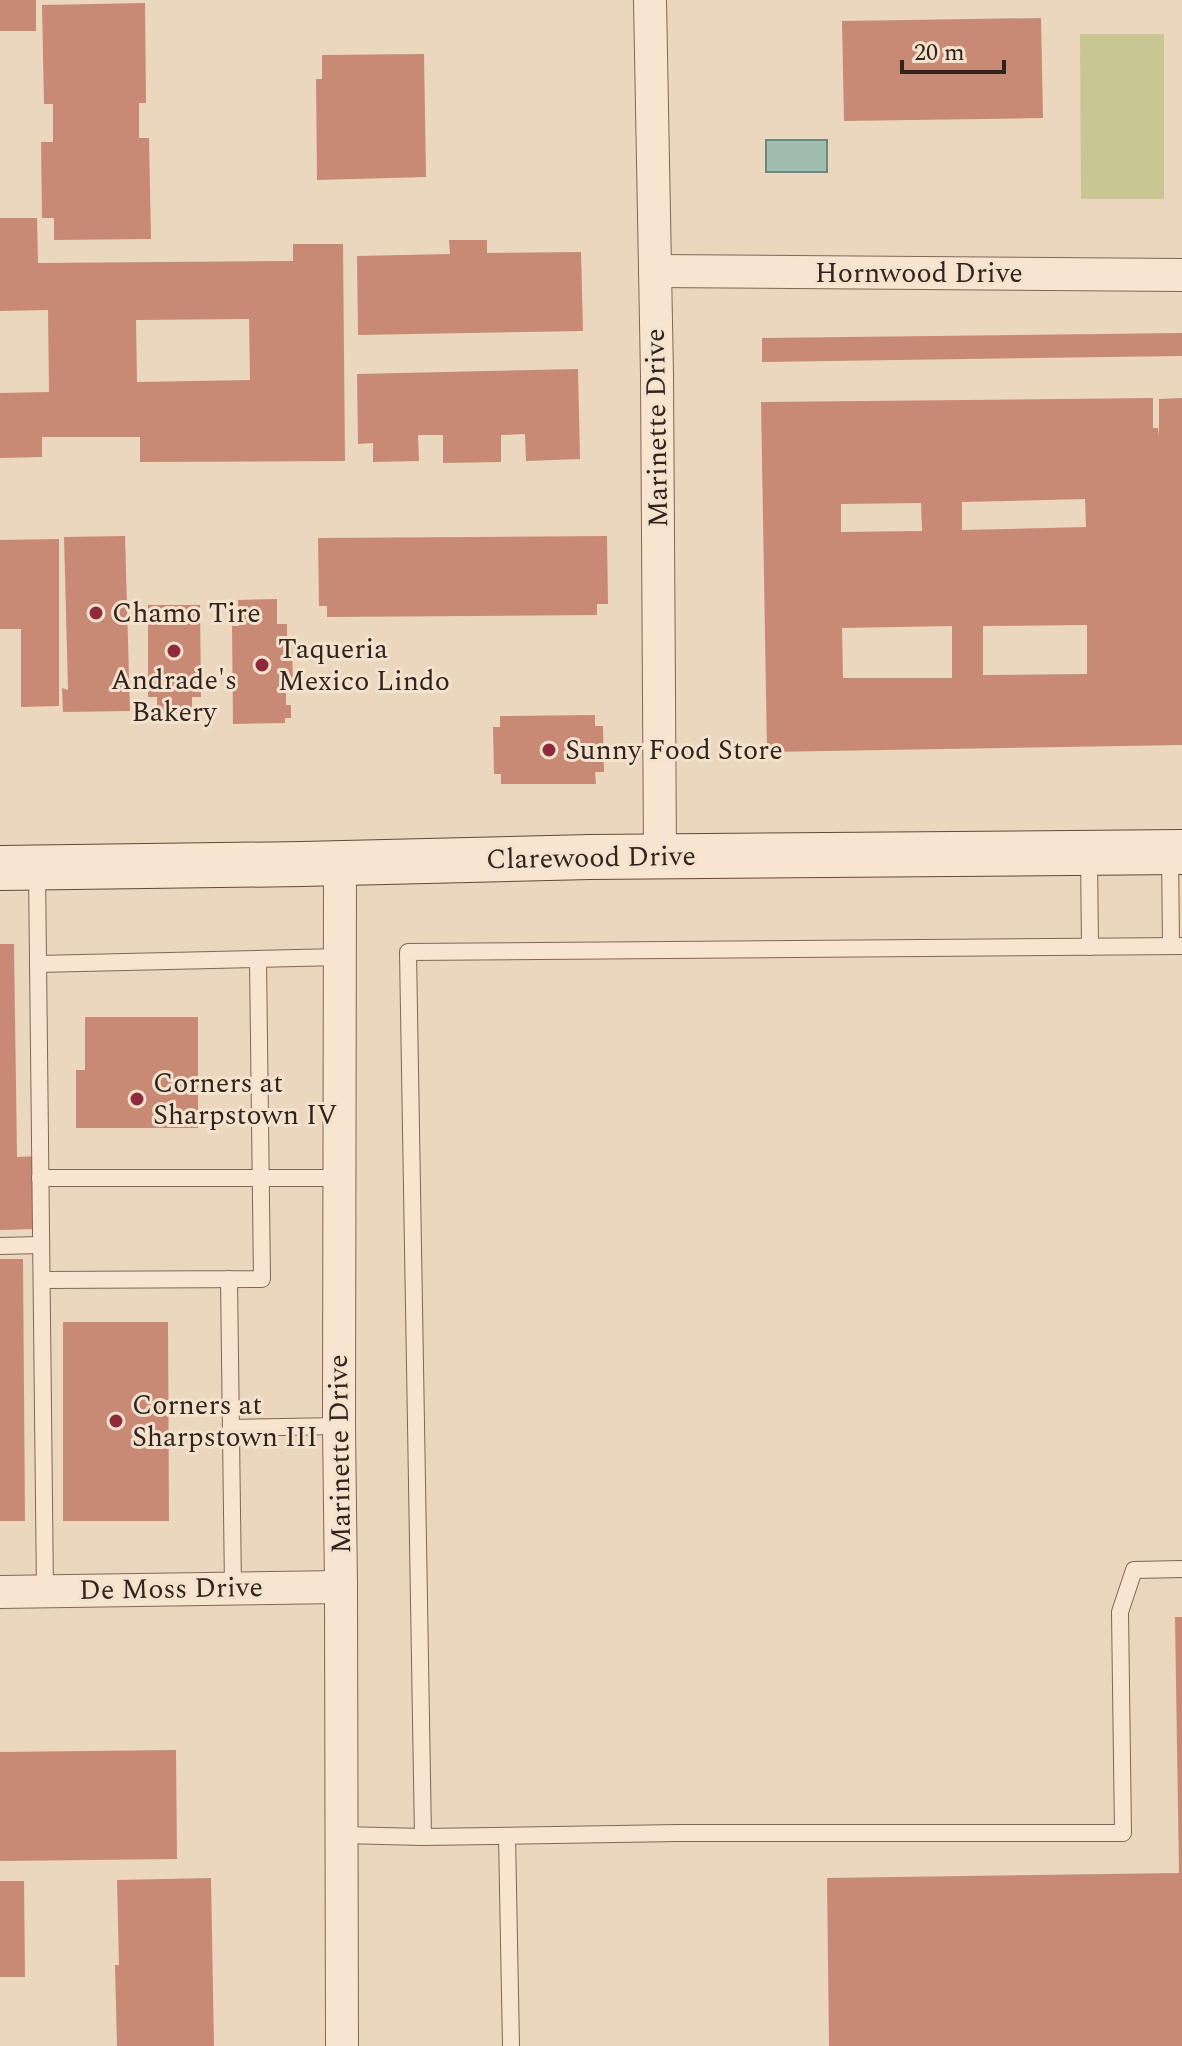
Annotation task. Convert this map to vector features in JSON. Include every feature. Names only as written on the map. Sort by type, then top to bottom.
[{"type":"street","name":"Marinette Drive","points":[[650,0],[660,856]]},
{"type":"street","name":"Hornwood Drive","points":[[655,271],[1182,275]]},
{"type":"street","name":"Clarewood Drive","points":[[19,867],[660,856],[1176,852]]},
{"type":"street","name":"Marinette Drive","points":[[340,863],[342,2046]]},
{"type":"street","name":"De Moss Drive","points":[[0,1592],[341,1587]]},
{"type":"lane","points":[[1089,852],[1090,947]]},
{"type":"lane","points":[[423,1837],[408,952],[1176,946],[1176,852]]},
{"type":"lane","points":[[19,867],[38,964],[45,1591]]},
{"type":"lane","points":[[38,964],[340,957]]},
{"type":"lane","points":[[42,1280],[262,1279],[258,960]]},
{"type":"lane","points":[[40,1178],[339,1178]]},
{"type":"lane","points":[[0,1246],[41,1245]]},
{"type":"lane","points":[[229,1279],[233,1588]]},
{"type":"lane","points":[[231,1428],[339,1426]]},
{"type":"lane","points":[[342,1835],[1123,1833],[1120,1612],[1134,1570],[1182,1569]]},
{"type":"lane","points":[[507,1836],[511,2046]]},
{"type":"shaded area","points":[[1080,34],[1164,34],[1164,199],[1081,199]]},
{"type":"shaded area","points":[[766,140],[827,140],[827,172],[766,172]]},
{"type":"building","points":[[0,0],[36,0],[36,31],[0,31]]},
{"type":"building","points":[[145,3],[146,103],[139,103],[139,138],[149,138],[151,239],[54,240],[54,218],[42,218],[41,142],[53,142],[53,104],[44,104],[42,5]]},
{"type":"building","points":[[1041,18],[1043,118],[844,121],[842,21]]},
{"type":"building","points":[[424,54],[426,177],[317,180],[316,79],[322,79],[322,55]]},
{"type":"building","points":[[0,218],[37,218],[38,263],[293,261],[293,244],[343,244],[345,461],[140,462],[140,437],[42,437],[42,457],[0,458],[0,393],[49,392],[48,310],[0,311]],"holes":[[[249,319],[250,380],[137,382],[136,320]]]},
{"type":"building","points":[[449,240],[487,240],[487,253],[581,252],[583,331],[358,335],[357,256],[450,254]]},
{"type":"building","points":[[1182,333],[1182,356],[762,362],[762,338]]},
{"type":"building","points":[[578,369],[580,459],[526,461],[525,434],[501,435],[501,462],[443,463],[443,435],[418,435],[419,461],[373,462],[373,443],[358,444],[357,374]]},
{"type":"building","points":[[1153,398],[1153,428],[1158,428],[1159,436],[1159,399],[1182,398],[1182,745],[767,752],[761,402]],"holes":[[[1085,499],[1086,527],[962,530],[962,502]],[[921,503],[922,531],[841,532],[841,504]],[[1087,625],[1087,674],[983,675],[983,626]],[[952,626],[952,678],[843,678],[842,628]]]},
{"type":"building","name":"Chamo Tire","points":[[125,536],[130,711],[63,712],[62,688],[68,690],[64,537]]},
{"type":"building","points":[[607,536],[608,604],[597,604],[597,615],[327,617],[327,606],[319,606],[318,538]]},
{"type":"building","points":[[59,539],[59,706],[21,707],[21,629],[0,629],[0,540]]},
{"type":"building","name":"Taqueria Mexico Lindo","points":[[277,599],[277,624],[287,624],[287,643],[292,644],[293,686],[286,686],[286,705],[291,705],[291,718],[285,718],[285,723],[233,724],[232,626],[239,626],[238,600]]},
{"type":"building","name":"Andrade's Bakery","points":[[148,605],[200,605],[201,697],[192,697],[192,713],[157,713],[157,697],[148,697]]},
{"type":"building","name":"Sunny Food Store","points":[[595,715],[595,726],[603,726],[604,772],[595,772],[596,784],[501,784],[501,774],[494,774],[493,727],[500,727],[500,716]]},
{"type":"building","points":[[0,944],[14,944],[17,1157],[37,1156],[38,1229],[0,1230]]},
{"type":"building","name":"Corners at Sharpstown IV","points":[[85,1017],[198,1017],[198,1128],[76,1128],[76,1070],[85,1070]]},
{"type":"building","points":[[0,1259],[23,1259],[25,1521],[0,1521]]},
{"type":"building","name":"Corners at Sharpstown III","points":[[63,1322],[168,1322],[169,1521],[63,1521]]},
{"type":"building","points":[[1175,1617],[1182,1617],[1182,2046],[829,2046],[827,1878],[1179,1873]]},
{"type":"building","points":[[176,1750],[177,1859],[0,1861],[0,1752]]},
{"type":"building","points":[[211,1878],[214,2046],[117,2046],[117,1880]]},
{"type":"building","points":[[0,1881],[24,1881],[25,1977],[0,1977]]},
{"type":"place","name":"Chamo Tire","points":[[96,613]]},
{"type":"place","name":"Andrade's Bakery","points":[[174,651]]},
{"type":"place","name":"Taqueria Mexico Lindo","points":[[262,665]]},
{"type":"place","name":"Sunny Food Store","points":[[549,750]]},
{"type":"place","name":"Corners at Sharpstown IV","points":[[137,1099]]},
{"type":"place","name":"Corners at Sharpstown III","points":[[116,1421]]}]
